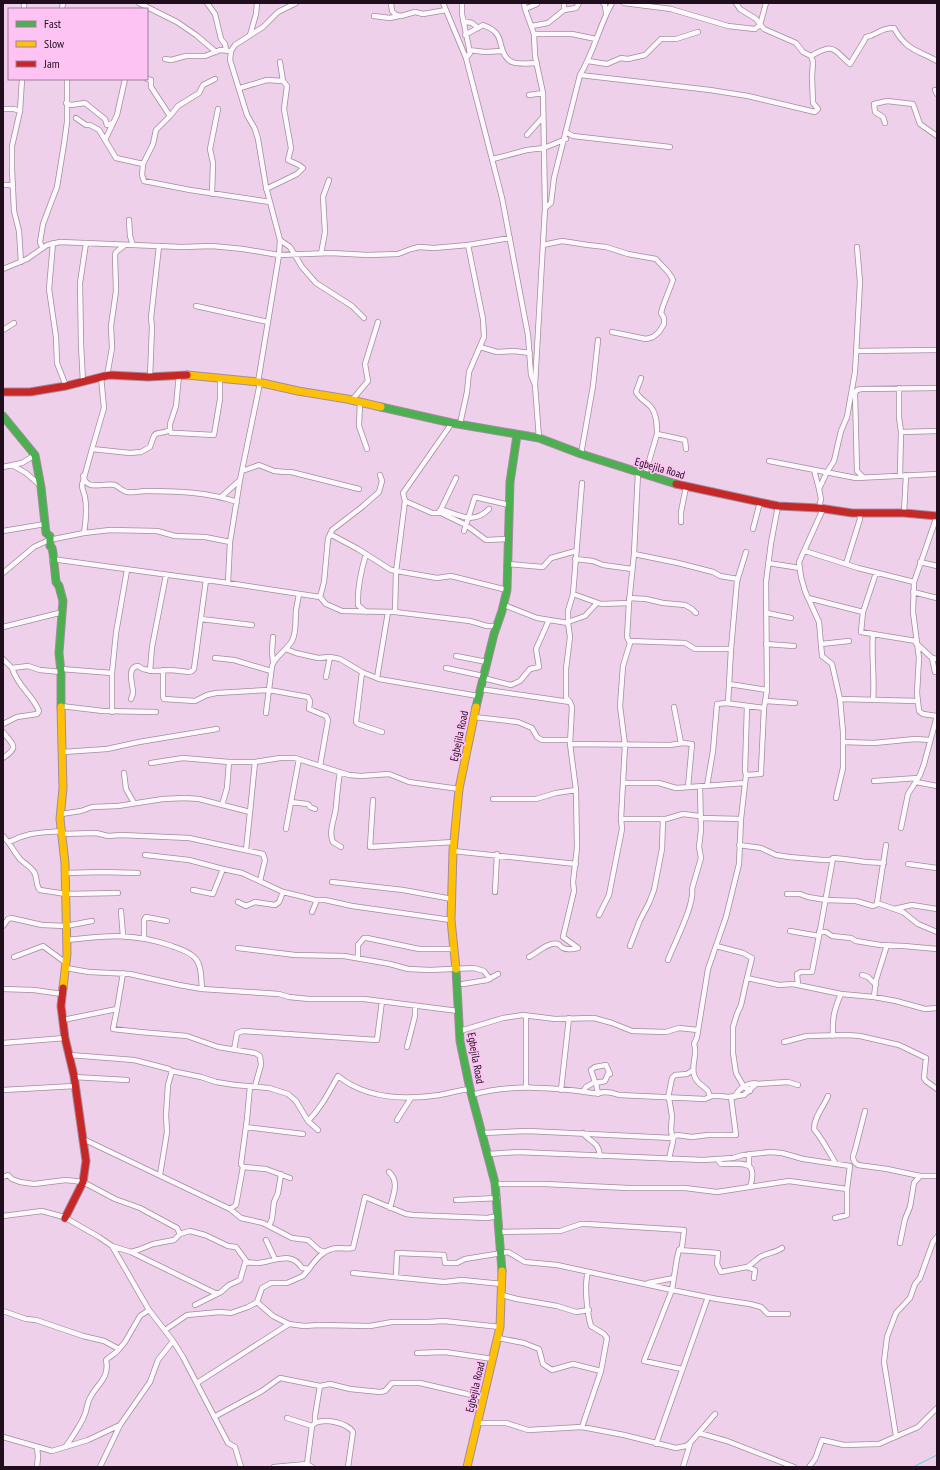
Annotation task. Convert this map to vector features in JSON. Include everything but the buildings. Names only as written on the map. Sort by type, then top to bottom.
[{"type":"street","points":[[207,3],[215,14],[221,39],[228,50],[247,114],[255,129],[266,189],[280,240],[279,255],[259,382],[240,480],[230,542],[228,583]]},
{"type":"street","points":[[250,35],[256,14],[257,3]]},
{"type":"street","points":[[165,59],[171,60],[186,56],[204,56],[228,50],[264,27],[278,12],[296,3]]},
{"type":"street","points":[[391,3],[392,11],[399,16]]},
{"type":"street","points":[[443,3],[466,58],[493,159],[527,327],[531,375],[535,385]]},
{"type":"street","points":[[462,3],[465,35],[470,53],[466,58]]},
{"type":"street","points":[[524,3],[534,34],[535,53],[543,93],[545,208],[535,385],[539,438]]},
{"type":"street","points":[[564,3],[564,10]]},
{"type":"street","points":[[532,26],[548,23],[564,10],[576,8],[579,3]]},
{"type":"street","points":[[603,3],[605,5],[606,13]]},
{"type":"street","points":[[545,208],[551,203],[554,178],[580,75],[588,62],[606,13],[612,3]]},
{"type":"street","points":[[624,3],[671,9],[736,28],[754,29],[760,25],[766,3]]},
{"type":"street","points":[[580,75],[748,96],[815,112],[818,109],[813,103],[813,62],[810,56],[803,52],[796,43],[764,29],[756,20],[740,9],[736,3]]},
{"type":"street","points":[[525,9],[537,4]]},
{"type":"street","points":[[148,9],[177,22],[196,35],[216,52]]},
{"type":"street","points":[[374,16],[390,18],[414,12],[423,14],[446,10]]},
{"type":"street","points":[[463,21],[472,23],[478,28]]},
{"type":"street","points":[[465,35],[483,25],[495,31],[500,40],[503,54],[508,60],[518,64],[537,63]]},
{"type":"street","points":[[810,56],[822,50],[831,48],[850,64],[866,37],[874,35],[880,30],[894,28],[899,37],[908,47],[937,61]]},
{"type":"street","points":[[588,62],[607,64],[621,58],[628,59],[645,55],[661,39],[676,39],[698,32]]},
{"type":"street","points":[[534,34],[572,34],[596,39]]},
{"type":"street","points":[[469,50],[485,52],[502,51]]},
{"type":"street","points":[[526,64],[535,53]]},
{"type":"street","points":[[266,189],[286,178],[298,174],[303,168],[288,160],[291,148],[284,109],[287,86],[283,81],[280,62]]},
{"type":"street","points":[[148,79],[151,80],[151,87],[170,116]]},
{"type":"street","points":[[215,79],[203,85],[199,92],[178,106],[156,130],[153,144],[144,164],[142,175],[144,180],[166,186],[270,202]]},
{"type":"street","points":[[21,262],[18,231],[14,211],[12,146],[20,112],[22,80]]},
{"type":"street","points":[[42,248],[40,242],[43,224],[57,187],[60,173],[67,122],[67,80]]},
{"type":"street","points":[[105,140],[117,115],[125,80]]},
{"type":"street","points":[[240,88],[267,80],[283,81]]},
{"type":"street","points":[[529,95],[543,93]]},
{"type":"street","points":[[885,123],[883,117],[876,112],[874,104],[887,101],[913,104],[920,124],[937,136]]},
{"type":"street","points":[[66,103],[71,105],[85,103],[105,119],[107,125]]},
{"type":"street","points":[[3,109],[14,109],[20,112]]},
{"type":"street","points":[[212,194],[213,163],[210,149],[218,109]]},
{"type":"street","points":[[527,135],[543,117]]},
{"type":"street","points":[[76,118],[86,125],[90,125],[99,130],[116,158],[144,164]]},
{"type":"street","points":[[99,130],[112,124]]},
{"type":"street","points":[[566,132],[573,136],[670,147]]},
{"type":"street","points":[[493,159],[526,150],[544,148],[573,136]]},
{"type":"street","points":[[321,254],[325,232],[323,197],[329,180]]},
{"type":"street","points":[[3,185],[10,185],[13,187]]},
{"type":"street","points":[[129,220],[130,236],[133,245]]},
{"type":"street","points":[[116,251],[125,244],[130,236]]},
{"type":"street","points":[[3,269],[21,262],[42,248],[53,243],[64,242],[182,247],[212,246],[279,255],[321,254],[351,256],[398,254],[411,248],[434,248],[468,245],[510,238]]},
{"type":"street","points":[[280,240],[290,247],[302,267],[316,283],[352,306],[364,318]]},
{"type":"street","points":[[542,245],[562,241],[588,246],[606,247],[628,254],[656,259],[667,269],[673,280],[663,306],[662,313],[664,318],[662,328],[652,337],[646,339],[612,332]]},
{"type":"street","points":[[53,243],[49,289],[56,337],[57,363],[66,386]]},
{"type":"street","points":[[83,382],[80,283],[86,244]]},
{"type":"street","points":[[84,533],[86,519],[85,495],[82,490],[83,476],[104,408],[104,376],[112,348],[111,326],[116,291],[114,258],[116,251],[115,245]]},
{"type":"street","points":[[460,424],[467,392],[469,372],[484,337],[484,328],[468,245]]},
{"type":"street","points":[[150,377],[151,318],[158,246]]},
{"type":"street","points":[[819,489],[834,461],[841,431],[847,417],[855,372],[860,282],[857,247]]},
{"type":"street","points":[[196,306],[268,322]]},
{"type":"street","points":[[352,400],[368,381],[365,364],[378,322]]},
{"type":"street","points":[[3,330],[14,323]]},
{"type":"street","points":[[581,454],[592,392],[598,340]]},
{"type":"street","points":[[480,347],[497,352],[514,351],[530,354]]},
{"type":"street","points":[[857,351],[937,350]]},
{"type":"street","points":[[179,375],[176,406],[170,424],[171,433],[176,434],[214,435],[220,399],[220,378]]},
{"type":"street","points":[[3,392],[30,392],[66,386],[104,376],[150,377],[193,375],[259,382],[298,391],[329,395],[452,423],[517,435]]},
{"type":"street","points":[[599,915],[609,895],[622,829],[621,819],[625,745],[620,706],[623,666],[630,641],[627,637],[629,601],[641,474],[657,434],[653,409],[650,405],[639,398],[636,392],[642,378]]},
{"type":"street","points":[[899,388],[899,417],[901,432],[900,476]]},
{"type":"street","points":[[863,477],[857,471],[855,393],[857,390],[937,388]]},
{"type":"street","points":[[360,402],[359,426],[367,449]]},
{"type":"street","points":[[3,416],[35,454],[41,486],[46,534],[50,536],[49,540],[56,582],[59,586],[63,601],[59,653],[61,670],[60,687],[63,752],[61,833],[66,873],[67,940],[66,966],[61,1006],[65,1038],[74,1077],[86,1161],[83,1182],[65,1218]]},
{"type":"street","points":[[395,612],[396,572],[405,501],[403,493],[452,423]]},
{"type":"street","points":[[92,448],[141,452],[150,447],[153,435],[155,433],[170,430]]},
{"type":"street","points":[[901,432],[937,431]]},
{"type":"street","points":[[657,434],[685,440],[686,449]]},
{"type":"street","name":"Egbejila Road","points":[[467,1467],[498,1338],[502,1284],[496,1184],[471,1092],[460,1031],[455,949],[451,920],[454,842],[459,789],[479,693],[507,590],[511,472],[517,435],[539,438],[641,474],[686,487],[778,506],[859,513],[904,513],[937,516]]},
{"type":"street","points":[[3,467],[22,463],[35,454]]},
{"type":"street","points":[[769,461],[856,478],[937,474]]},
{"type":"street","points":[[12,465],[26,473],[41,486]]},
{"type":"street","points":[[242,471],[264,466],[274,471],[292,472],[358,489]]},
{"type":"street","points":[[814,470],[821,499],[821,509],[800,562],[800,568],[801,577],[808,598],[819,622],[822,656],[832,664],[840,699],[843,768],[836,798]]},
{"type":"street","points":[[320,597],[324,582],[328,539],[330,534],[332,530],[379,492],[382,481],[380,475]]},
{"type":"street","points":[[904,513],[906,475]]},
{"type":"street","points":[[83,476],[89,484],[115,485],[127,492],[145,491],[206,494],[237,502]]},
{"type":"street","points":[[405,501],[435,514],[440,510],[456,478]]},
{"type":"street","points":[[221,497],[240,480]]},
{"type":"street","points":[[529,957],[550,945],[557,944],[565,949],[578,948],[563,937],[574,891],[573,882],[577,848],[576,790],[570,742],[572,708],[566,697],[566,668],[570,638],[568,611],[573,594],[582,483]]},
{"type":"street","points":[[681,522],[681,512],[686,487]]},
{"type":"street","points":[[464,531],[475,497],[509,505]]},
{"type":"street","points":[[754,529],[760,502]]},
{"type":"street","points":[[746,775],[761,774],[764,708],[768,690],[766,582],[778,506]]},
{"type":"street","points":[[440,510],[470,518],[484,515],[489,509]]},
{"type":"street","points":[[440,510],[466,525],[486,540],[508,539]]},
{"type":"street","points":[[846,564],[860,519],[859,513]]},
{"type":"street","points":[[901,828],[908,794],[917,780],[924,764],[937,716],[923,714],[919,711],[918,658],[913,612],[913,592],[914,582],[920,562],[937,516]]},
{"type":"street","points":[[3,531],[45,524]]},
{"type":"street","points":[[3,573],[34,547],[49,540],[84,533],[110,530],[157,530],[175,536],[205,537],[230,542]]},
{"type":"street","points":[[330,534],[396,572],[436,578],[451,576],[507,590]]},
{"type":"street","points":[[508,564],[543,567],[551,558],[576,551]]},
{"type":"street","points":[[805,551],[876,573],[914,582]]},
{"type":"street","points":[[728,703],[731,649],[738,580],[746,552]]},
{"type":"street","points":[[366,554],[359,577],[358,600],[358,605],[366,612]]},
{"type":"street","points":[[634,554],[678,563],[738,580]]},
{"type":"street","points":[[576,559],[632,569]]},
{"type":"street","points":[[53,560],[228,583],[320,597],[326,604],[337,610],[347,612],[395,612],[470,621],[487,626],[497,626]]},
{"type":"street","points":[[920,562],[937,566]]},
{"type":"street","points":[[768,563],[800,568]]},
{"type":"street","points":[[112,712],[112,672],[116,633],[127,570]]},
{"type":"street","points":[[876,573],[863,612],[862,632],[916,642],[934,659],[935,672],[937,672]]},
{"type":"street","points":[[150,671],[152,647],[166,575]]},
{"type":"street","points":[[131,699],[133,692],[130,681],[133,668],[135,666],[150,671],[171,670],[189,672],[194,669],[206,580]]},
{"type":"street","points":[[913,592],[937,598]]},
{"type":"street","points":[[273,661],[286,649],[296,632],[296,610],[299,594]]},
{"type":"street","points":[[573,594],[601,604],[646,599],[663,603],[685,605],[696,614]]},
{"type":"street","points":[[808,598],[863,612]]},
{"type":"street","points":[[504,605],[537,618],[568,623],[585,616],[598,603]]},
{"type":"street","points":[[3,627],[63,612]]},
{"type":"street","points":[[377,678],[388,612]]},
{"type":"street","points":[[767,613],[791,618]]},
{"type":"street","points":[[201,619],[252,626]]},
{"type":"street","points":[[446,668],[511,685],[520,681],[530,669],[539,667],[536,649],[549,620]]},
{"type":"street","points":[[873,634],[872,644],[875,682],[873,700]]},
{"type":"street","points":[[266,713],[273,661],[273,637]]},
{"type":"street","points":[[630,641],[685,643],[695,649],[731,649]]},
{"type":"street","points":[[821,644],[849,641]]},
{"type":"street","points":[[766,644],[794,646]]},
{"type":"street","points":[[286,649],[296,653],[319,658],[330,657],[340,659],[362,672],[377,678],[479,693],[570,702]]},
{"type":"street","points":[[456,656],[487,662]]},
{"type":"street","points":[[326,677],[330,657]]},
{"type":"street","points":[[3,658],[12,668],[17,681],[25,692],[31,696],[39,711],[37,714],[17,717],[3,724]]},
{"type":"street","points":[[215,658],[234,660],[272,671]]},
{"type":"street","points":[[12,668],[28,666],[40,670],[112,672]]},
{"type":"street","points":[[163,670],[164,699],[195,701],[207,695],[216,693],[269,690],[308,697],[311,711],[321,714],[327,718],[320,766]]},
{"type":"street","points":[[362,672],[356,722],[382,732]]},
{"type":"street","points":[[729,684],[768,690]]},
{"type":"street","points":[[840,699],[918,700]]},
{"type":"street","points":[[766,701],[794,703]]},
{"type":"street","points":[[707,786],[713,751],[717,704],[728,703],[764,708]]},
{"type":"street","points":[[61,706],[112,712],[156,712]]},
{"type":"street","points":[[710,1097],[708,1091],[699,1084],[695,1078],[693,1070],[696,1048],[694,1044],[698,1030],[708,969],[726,917],[739,864],[741,819],[746,775],[744,771],[747,706]]},
{"type":"street","points":[[674,708],[682,743]]},
{"type":"street","points":[[474,717],[518,722],[532,728],[537,737],[542,740],[625,745],[692,744],[688,788]]},
{"type":"street","points":[[63,752],[107,750],[146,741],[217,729]]},
{"type":"street","points":[[3,732],[13,745],[14,749],[3,758]]},
{"type":"street","points":[[843,742],[874,743],[915,739],[930,740]]},
{"type":"street","points":[[151,763],[183,758],[229,762],[255,762],[280,758],[298,759],[349,775],[361,776],[389,774],[409,782],[459,789]]},
{"type":"street","points":[[286,829],[298,759]]},
{"type":"street","points":[[222,805],[227,788],[229,762]]},
{"type":"street","points":[[246,850],[255,762]]},
{"type":"street","points":[[340,772],[331,836],[333,842],[341,847]]},
{"type":"street","points":[[124,773],[126,789],[134,803]]},
{"type":"street","points":[[874,781],[917,780],[937,786]]},
{"type":"street","points":[[623,783],[659,783],[676,788],[745,783]]},
{"type":"street","points":[[668,960],[690,904],[692,890],[701,858],[699,847],[701,841],[702,818],[700,787]]},
{"type":"street","points":[[493,798],[536,799],[556,793],[576,790]]},
{"type":"street","points":[[61,814],[81,811],[92,807],[118,806],[163,799],[185,798],[199,799],[250,812]]},
{"type":"street","points":[[373,800],[370,847],[454,842]]},
{"type":"street","points":[[291,802],[307,804],[315,809]]},
{"type":"street","points":[[621,819],[663,819],[683,814],[699,816],[702,818],[741,819]]},
{"type":"street","points":[[630,946],[654,890],[662,848],[663,819]]},
{"type":"street","points":[[9,842],[24,834],[44,832],[96,833],[108,836],[128,835],[189,838],[263,854],[265,856],[260,881]]},
{"type":"street","points":[[3,836],[9,842],[19,858],[36,874],[37,887],[40,890],[66,894],[118,893]]},
{"type":"street","points":[[739,846],[761,848],[776,855],[789,857],[823,860],[830,860],[833,858],[884,863]]},
{"type":"street","points":[[878,904],[877,902],[886,846]]},
{"type":"street","points":[[454,851],[497,854],[576,864]]},
{"type":"street","points":[[495,892],[497,854]]},
{"type":"street","points":[[145,855],[189,860],[242,873],[283,892],[317,900],[451,920]]},
{"type":"street","points":[[798,985],[798,974],[801,972],[812,972],[833,858]]},
{"type":"street","points":[[908,864],[937,868]]},
{"type":"street","points":[[193,890],[213,894],[223,869]]},
{"type":"street","points":[[66,873],[138,873]]},
{"type":"street","points":[[332,882],[403,890],[452,899]]},
{"type":"street","points":[[238,902],[246,906],[255,902],[275,905],[279,902],[283,892]]},
{"type":"street","points":[[787,894],[800,894],[808,898],[826,900],[856,901],[872,906],[878,904],[903,912],[918,924],[937,932]]},
{"type":"street","points":[[312,912],[317,900]]},
{"type":"street","points":[[892,909],[912,904],[937,909]]},
{"type":"street","points":[[121,911],[123,936]]},
{"type":"street","points":[[144,937],[144,920],[146,917],[167,921]]},
{"type":"street","points":[[3,926],[11,918],[42,925],[66,926],[92,921]]},
{"type":"street","points":[[790,931],[819,934],[826,932],[832,936],[851,938],[856,941],[887,946],[937,949]]},
{"type":"street","points":[[67,940],[108,936],[144,937],[187,951],[195,957],[199,965],[202,989]]},
{"type":"street","points":[[358,958],[358,945],[364,938],[419,949],[455,949]]},
{"type":"street","points":[[14,957],[43,946],[46,947],[66,966],[89,972],[124,973],[202,989],[238,990],[310,999],[364,999],[458,1011]]},
{"type":"street","points":[[716,946],[743,953],[752,958],[741,1005],[734,1027],[734,1065],[736,1073],[744,1087],[750,1091]]},
{"type":"street","points":[[874,997],[887,946]]},
{"type":"street","points":[[238,948],[295,956],[344,956],[390,964],[408,969],[456,970],[471,968],[482,970],[490,979]]},
{"type":"street","points":[[124,973],[113,1028],[187,1036],[218,1047],[255,1053],[260,1056],[261,1065],[256,1086]]},
{"type":"street","points":[[463,984],[490,979],[498,974]]},
{"type":"street","points":[[862,975],[868,977],[876,985]]},
{"type":"street","points":[[747,978],[779,985],[798,985],[841,994],[874,997],[925,1009],[937,1008]]},
{"type":"street","points":[[3,989],[34,990],[62,994]]},
{"type":"street","points":[[833,1036],[832,1021],[834,1010],[841,994]]},
{"type":"street","points":[[234,1050],[237,1033],[243,1031],[377,1040],[382,1002]]},
{"type":"street","points":[[407,1047],[415,1016],[415,1006]]},
{"type":"street","points":[[63,1020],[117,1009]]},
{"type":"street","points":[[460,1031],[503,1018],[526,1016],[555,1019],[594,1018],[632,1031],[666,1032],[678,1028],[698,1030]]},
{"type":"street","points":[[526,1016],[526,1088]]},
{"type":"street","points":[[561,1090],[569,1018]]},
{"type":"street","points":[[784,1042],[807,1036],[847,1035],[860,1036],[899,1045],[925,1056],[927,1060],[924,1078],[937,1089]]},
{"type":"street","points":[[3,1043],[65,1038]]},
{"type":"street","points":[[70,1055],[134,1060],[235,1086],[256,1086],[269,1088],[288,1094],[296,1102],[308,1121],[318,1130]]},
{"type":"street","points":[[583,1092],[586,1087],[595,1082],[591,1070],[595,1067],[606,1065],[610,1074],[608,1074],[606,1081],[596,1083],[598,1094]]},
{"type":"street","points":[[669,1159],[672,1138],[672,1116],[669,1098],[672,1078],[675,1075],[687,1074],[693,1070]]},
{"type":"street","points":[[160,1175],[167,1132],[166,1115],[168,1085],[172,1071]]},
{"type":"street","points":[[308,1121],[315,1114],[325,1099],[338,1076],[354,1086],[371,1093],[412,1098],[526,1088],[598,1094],[610,1092],[619,1095],[706,1100],[710,1097],[733,1097],[744,1095],[758,1084]]},
{"type":"street","points":[[74,1077],[127,1080]]},
{"type":"street","points":[[733,1097],[744,1087],[754,1083],[788,1082],[798,1085]]},
{"type":"street","points":[[3,1090],[75,1086]]},
{"type":"street","points":[[230,1209],[236,1205],[243,1167],[241,1164],[250,1086]]},
{"type":"street","points":[[828,1096],[823,1108],[814,1121],[814,1130],[824,1141],[827,1150],[836,1164]]},
{"type":"street","points":[[482,1133],[528,1131],[672,1138],[677,1135],[692,1137],[708,1135],[736,1135],[733,1097]]},
{"type":"street","points":[[397,1120],[412,1098]]},
{"type":"street","points":[[835,1218],[847,1215],[847,1189],[852,1159],[865,1111]]},
{"type":"street","points":[[246,1127],[303,1134]]},
{"type":"street","points":[[583,1133],[598,1146],[600,1156]]},
{"type":"street","points":[[83,1139],[230,1209],[241,1218],[269,1226],[288,1236],[308,1240],[319,1250],[325,1252]]},
{"type":"street","points":[[489,1154],[518,1152],[703,1160],[733,1158],[762,1152],[782,1153],[803,1159],[887,1169],[920,1176],[937,1175]]},
{"type":"street","points":[[749,1154],[749,1166],[754,1173],[750,1187]]},
{"type":"street","points":[[733,1158],[734,1164]]},
{"type":"street","points":[[717,1159],[721,1164],[749,1166]]},
{"type":"street","points":[[243,1167],[266,1169],[290,1178]]},
{"type":"street","points":[[389,1172],[395,1178],[396,1184],[390,1208]]},
{"type":"street","points":[[269,1226],[272,1219],[274,1202],[278,1193],[281,1174]]},
{"type":"street","points":[[3,1177],[8,1175],[12,1179],[20,1182],[34,1184],[66,1180],[83,1182],[116,1199],[140,1208],[177,1228],[180,1234]]},
{"type":"street","points":[[900,1242],[905,1219],[910,1207],[914,1183],[920,1176]]},
{"type":"street","points":[[496,1184],[545,1184],[628,1188],[685,1188],[717,1192],[789,1181],[847,1189]]},
{"type":"street","points":[[165,1330],[187,1315],[220,1312],[231,1313],[248,1307],[257,1302],[262,1288],[271,1283],[287,1283],[303,1276],[315,1260],[325,1252],[336,1248],[353,1248],[365,1197],[413,1216],[487,1218],[499,1216]]},
{"type":"street","points":[[456,1200],[498,1198]]},
{"type":"street","points":[[3,1216],[42,1211],[65,1218],[112,1246],[131,1252],[217,1294]]},
{"type":"street","points":[[500,1232],[560,1231],[581,1224],[684,1230],[682,1247],[680,1250],[672,1290],[644,1361],[682,1369]]},
{"type":"street","points":[[131,1252],[153,1244],[174,1240],[180,1234],[191,1231],[205,1235],[228,1246],[236,1247],[247,1262],[258,1263],[288,1258],[298,1262],[302,1268],[309,1268]]},
{"type":"street","points":[[896,1436],[884,1362],[887,1337],[896,1313],[910,1298],[915,1284],[920,1278],[936,1239]]},
{"type":"street","points":[[266,1240],[276,1259]]},
{"type":"street","points":[[112,1246],[149,1310],[173,1341],[206,1398],[214,1417],[228,1442],[235,1447],[241,1467]]},
{"type":"street","points":[[747,1268],[759,1258],[782,1248]]},
{"type":"street","points":[[680,1250],[718,1253],[717,1264],[721,1272],[747,1268],[755,1270],[754,1278]]},
{"type":"street","points":[[396,1277],[397,1253],[444,1255],[445,1263],[457,1263],[465,1259],[508,1252],[525,1262],[557,1265],[672,1290],[750,1304],[761,1307],[768,1314],[788,1314]]},
{"type":"street","points":[[195,1305],[240,1280],[245,1263],[247,1262]]},
{"type":"street","points":[[582,1427],[600,1371],[607,1338],[604,1334],[591,1326],[587,1286],[588,1272]]},
{"type":"street","points":[[353,1273],[444,1282],[470,1280],[502,1284]]},
{"type":"street","points":[[646,1284],[674,1278]]},
{"type":"street","points":[[502,1295],[576,1312],[589,1310]]},
{"type":"street","points":[[656,1444],[708,1297]]},
{"type":"street","points":[[257,1302],[273,1316],[289,1324],[304,1326],[370,1326],[392,1322],[444,1321],[500,1327]]},
{"type":"street","points":[[66,1446],[85,1415],[90,1398],[102,1382],[108,1368],[106,1360],[110,1356],[117,1353],[140,1316],[149,1310]]},
{"type":"street","points":[[3,1311],[26,1320],[36,1320],[83,1336],[104,1341],[119,1349]]},
{"type":"street","points":[[197,1383],[289,1324]]},
{"type":"street","points":[[498,1338],[524,1343],[539,1349],[543,1364],[552,1370],[573,1364],[600,1371]]},
{"type":"street","points":[[100,1467],[120,1425],[150,1382],[158,1360],[173,1341]]},
{"type":"street","points":[[417,1353],[445,1352],[493,1359]]},
{"type":"street","points":[[214,1417],[262,1391],[280,1378],[320,1386],[330,1384],[350,1389],[380,1392],[385,1391],[392,1383],[420,1383],[484,1398]]},
{"type":"street","points":[[307,1464],[320,1386]]},
{"type":"street","points":[[809,1467],[815,1459],[822,1440],[844,1445],[879,1444],[918,1428],[937,1408]]},
{"type":"street","points":[[683,1467],[690,1444],[715,1414]]},
{"type":"street","points":[[287,1418],[314,1424],[320,1421],[332,1422],[350,1428],[353,1432],[348,1467]]},
{"type":"street","points":[[478,1423],[506,1423],[528,1430],[582,1427],[624,1435],[676,1448],[690,1444]]},
{"type":"street","points":[[3,1437],[52,1451],[88,1440],[120,1425]]},
{"type":"street","points":[[699,1433],[727,1441],[794,1467]]},
{"type":"street","points":[[37,1446],[37,1467]]},
{"type":"street","points":[[274,1467],[307,1464],[312,1467]]},
{"type":"waterway","points":[[913,1467],[937,1455]]},
{"type":"traffic: fast","points":[[381,407],[452,423],[539,438],[581,454],[676,484]]},
{"type":"traffic: fast","points":[[3,416],[35,455],[41,487],[46,533],[50,536],[50,546],[53,553],[56,582],[59,586],[63,601],[59,653],[61,672],[61,707]]},
{"type":"traffic: fast","points":[[476,707],[494,634],[507,590],[510,482],[517,435]]},
{"type":"traffic: fast","points":[[456,969],[460,1041],[470,1089],[495,1183],[502,1271]]},
{"type":"traffic: slow","points":[[187,375],[258,382],[381,407]]},
{"type":"traffic: slow","points":[[61,707],[63,788],[60,819],[65,863],[67,954],[63,988]]},
{"type":"traffic: slow","points":[[456,969],[451,920],[453,851],[459,789],[476,707]]},
{"type":"traffic: slow","points":[[467,1467],[500,1327],[502,1271]]},
{"type":"traffic: jam","points":[[3,392],[30,392],[66,386],[109,375],[148,377],[187,375]]},
{"type":"traffic: jam","points":[[676,484],[778,506],[819,508],[852,513],[904,513],[937,516]]},
{"type":"traffic: jam","points":[[63,988],[61,1006],[65,1038],[74,1076],[86,1161],[83,1182],[65,1218]]}]
